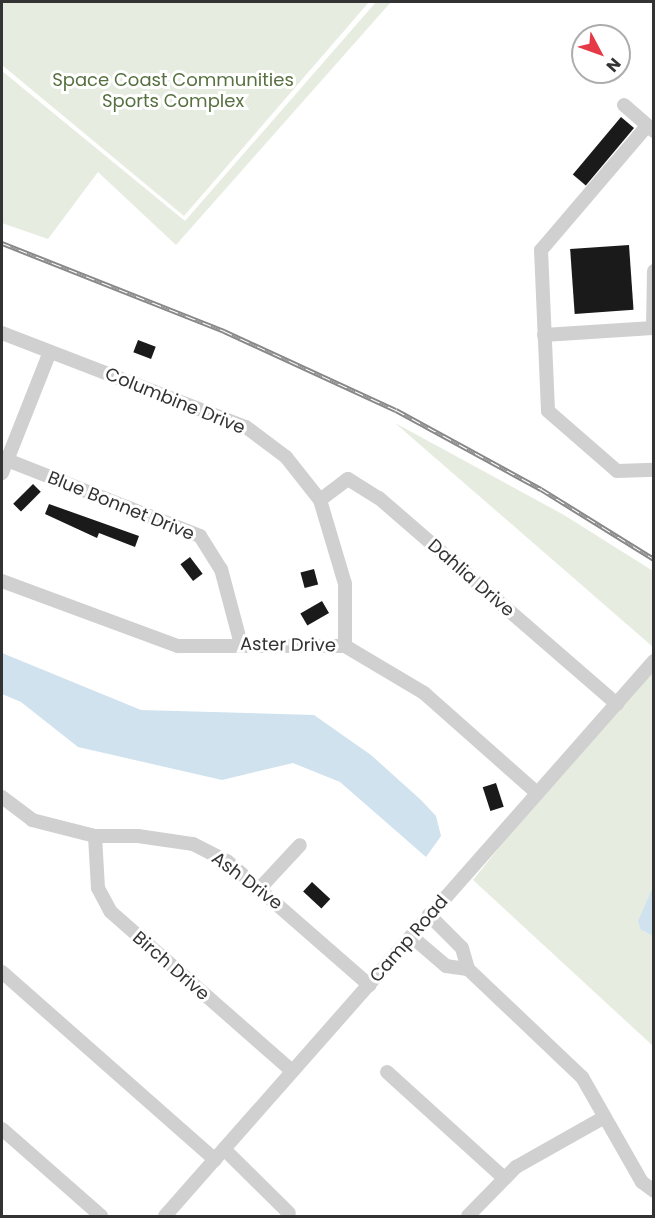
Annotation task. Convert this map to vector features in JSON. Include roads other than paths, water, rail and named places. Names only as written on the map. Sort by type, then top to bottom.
[{"type":"street","points":[[624,105],[650,129],[541,250],[548,411],[617,471],[654,470]]},
{"type":"street","points":[[544,335],[653,328],[653,270]]},
{"type":"street","name":"Columbine Drive","points":[[2,333],[246,427],[286,457],[320,500],[345,584],[345,646]]},
{"type":"street","points":[[3,464],[50,352]]},
{"type":"street","name":"Blue Bonnet Drive","points":[[3,464],[200,536],[221,569],[241,644]]},
{"type":"street","name":"Dahlia Drive","points":[[320,500],[348,479],[379,498],[617,704]]},
{"type":"street","name":"Aster Drive","points":[[2,581],[178,646],[241,644],[345,646],[424,693],[536,792]]},
{"type":"street","name":"Camp Road","points":[[165,1216],[536,792],[654,662]]},
{"type":"street","name":"Ash Drive","points":[[2,797],[32,820],[95,836],[138,836],[193,844],[227,861],[261,888],[369,985]]},
{"type":"street","name":"Birch Drive","points":[[95,836],[98,888],[111,912],[292,1071]]},
{"type":"street","points":[[261,888],[300,845]]},
{"type":"street","points":[[429,915],[462,948],[468,969],[582,1077],[603,1118],[642,1182],[654,1191]]},
{"type":"street","points":[[411,936],[446,966],[468,969]]},
{"type":"street","points":[[2,972],[289,1213]]},
{"type":"street","points":[[387,1072],[503,1177]]},
{"type":"street","points":[[468,1216],[503,1177],[603,1118]]},
{"type":"street","points":[[2,1129],[101,1216]]},
{"type":"water","points":[[2,653],[141,710],[314,715],[371,755],[421,800],[436,816],[441,836],[426,857],[340,782],[293,763],[222,780],[78,747],[21,702],[2,694]]},
{"type":"water","points":[[653,887],[653,936],[641,930],[638,921]]},
{"type":"railway","points":[[2,243],[224,331],[396,410],[541,489],[654,559]]},
{"type":"park label","name":"Space Coast Communities Sports Complex","points":[[173,91]]}]
